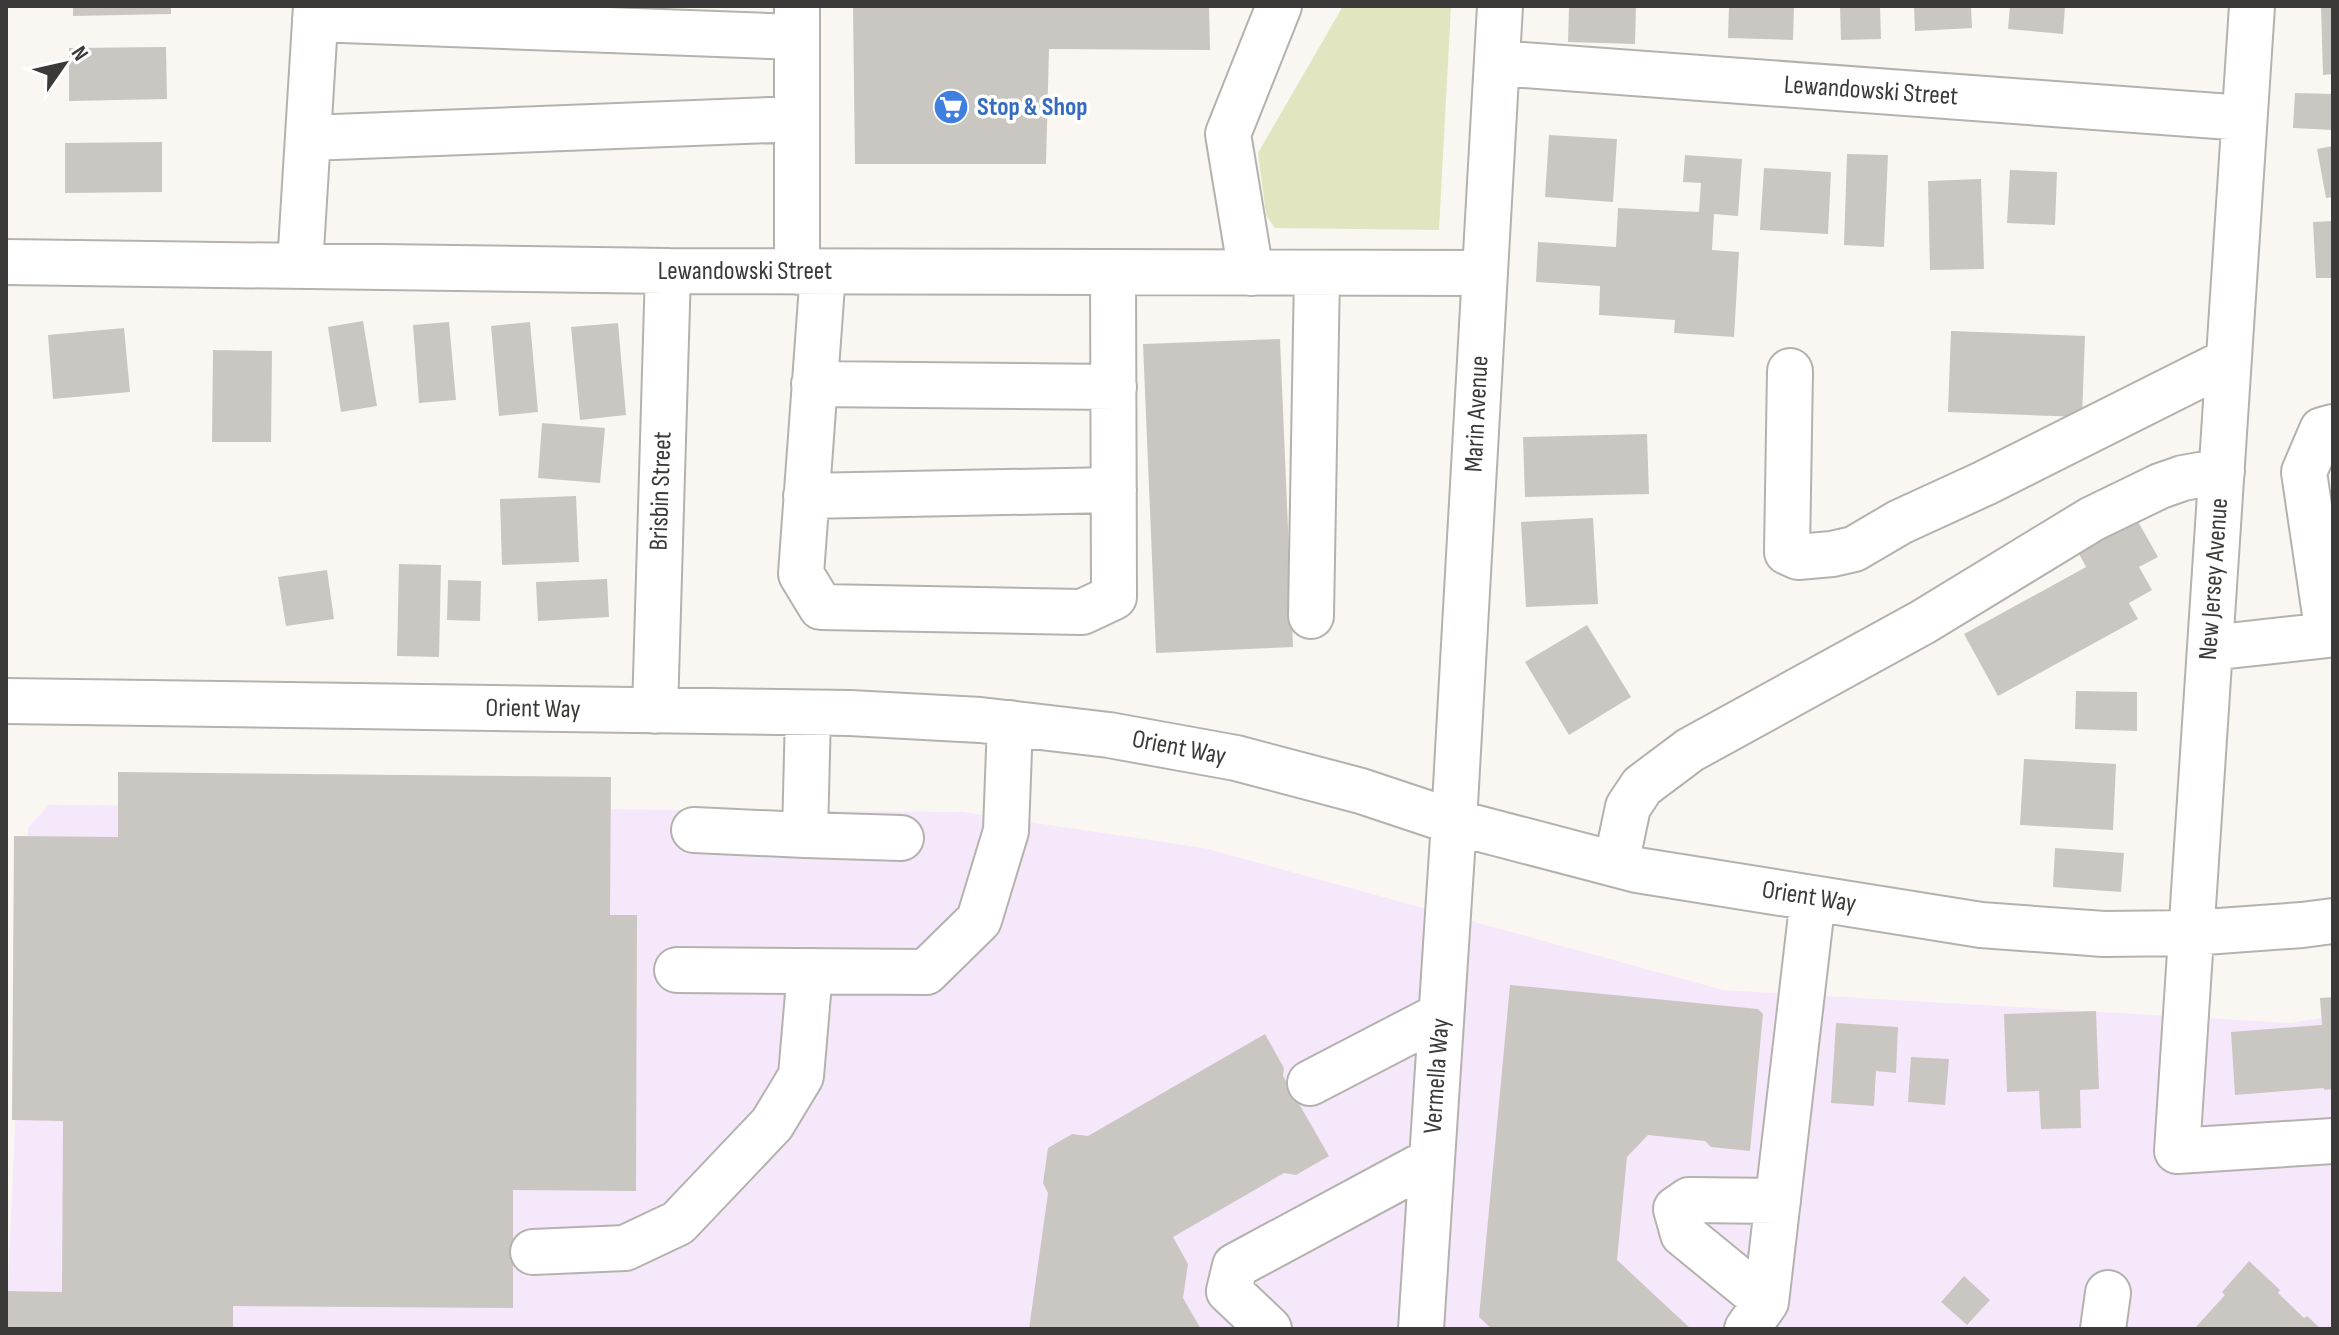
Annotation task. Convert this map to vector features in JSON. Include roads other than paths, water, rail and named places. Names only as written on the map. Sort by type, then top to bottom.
[{"type":"street","points":[[1251,273],[1228,134],[1279,6]]},
{"type":"street","name":"Marin Avenue","points":[[1454,822],[1500,6]]},
{"type":"street","name":"New Jersey Avenue","points":[[2252,6],[2177,1151],[2333,1141]]},
{"type":"street","points":[[300,266],[315,12],[797,22],[797,119],[810,272],[814,384],[801,574],[821,607],[1082,612],[1114,597],[1113,272]]},
{"type":"street","name":"Lewandowski Street","points":[[1497,63],[2244,118]]},
{"type":"street","points":[[308,138],[797,119]]},
{"type":"street","name":"Lewandowski Street","points":[[6,262],[668,271],[1485,273]]},
{"type":"street","name":"Brisbin Street","points":[[655,711],[668,271]]},
{"type":"street","points":[[1311,616],[1317,273]]},
{"type":"street","points":[[1790,371],[1787,552],[1798,557],[1854,549],[1900,522],[1985,483],[2228,361]]},
{"type":"street","points":[[814,384],[1114,387]]},
{"type":"street","points":[[2210,648],[2328,635],[2304,472],[2322,430],[2333,427]]},
{"type":"street","points":[[1616,864],[1628,807],[1642,786],[1690,750],[1923,622],[2092,519],[2160,486],[2222,471]]},
{"type":"street","points":[[806,496],[1114,490]]},
{"type":"street","name":"Orient Way","points":[[6,701],[893,715],[1010,723],[1109,735],[1236,758],[1361,791],[1454,822],[1637,870],[1981,925],[2104,934],[2191,933],[2333,921]]},
{"type":"street","points":[[805,835],[808,714]]},
{"type":"street","points":[[677,970],[926,972],[979,920],[1006,831],[1010,723]]},
{"type":"street","name":"Vermella Way","points":[[1421,1329],[1454,822]]},
{"type":"street","points":[[694,830],[901,838]]},
{"type":"street","points":[[1757,1315],[1778,1201],[1813,898]]},
{"type":"street","points":[[533,1252],[625,1248],[678,1223],[772,1124],[801,1076],[810,971]]},
{"type":"street","points":[[1310,1083],[1441,1015]]},
{"type":"street","points":[[1269,1329],[1229,1291],[1235,1266],[1432,1160]]},
{"type":"street","points":[[1757,1315],[1683,1234],[1676,1209],[1689,1200],[1778,1201]]},
{"type":"place","name":"Stop & Shop","points":[[951,107]]}]
